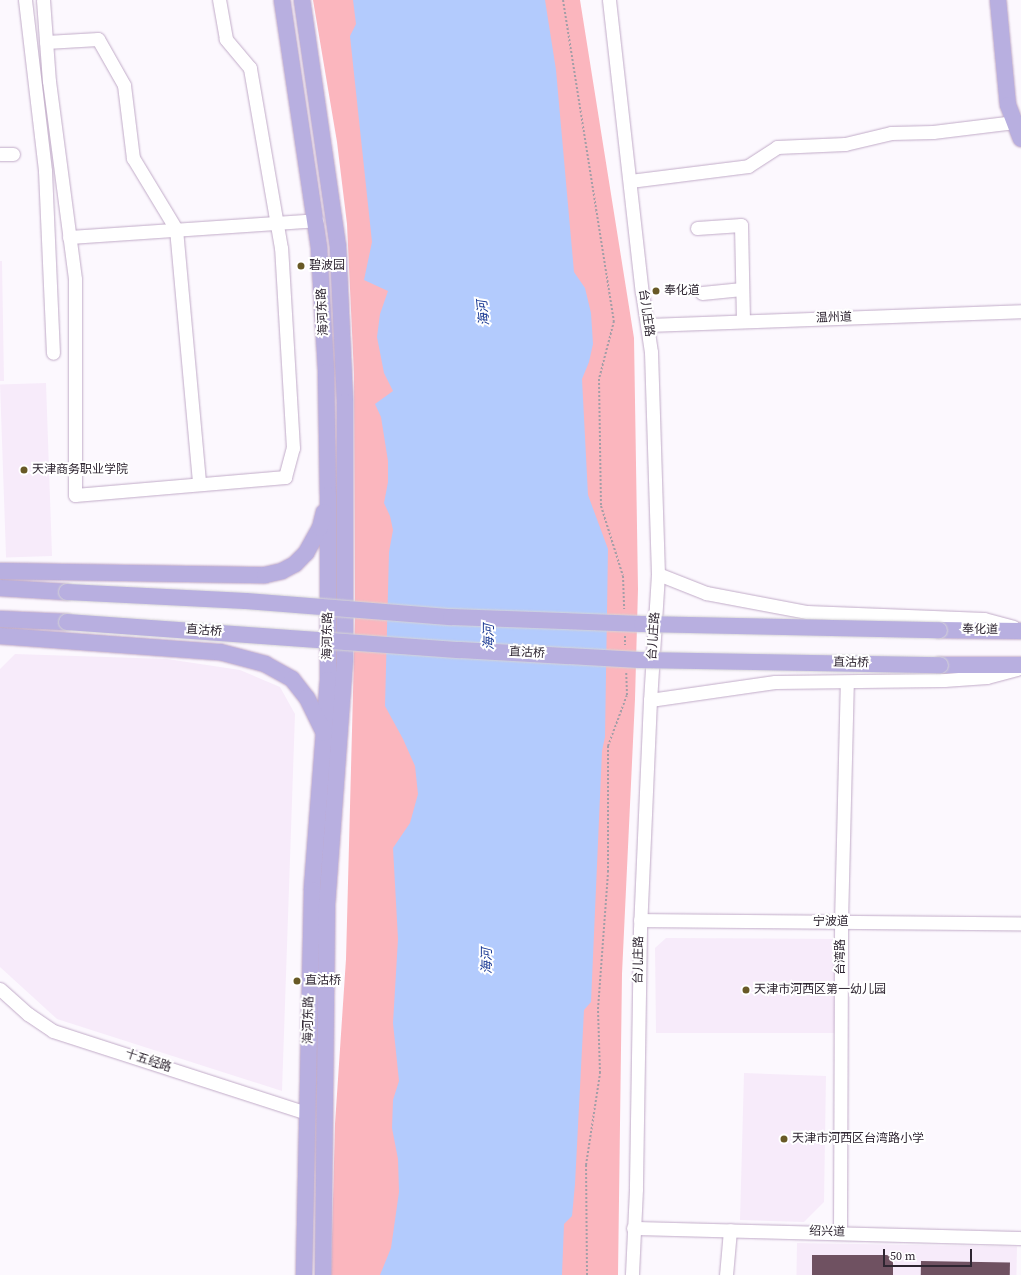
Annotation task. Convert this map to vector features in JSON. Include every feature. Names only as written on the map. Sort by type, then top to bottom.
[{"type":"main road","name":"海河东路","points":[[282,0],[316,220],[326,372],[328,495],[328,680],[312,890],[304,1275]]},
{"type":"main road","name":"海河东路","points":[[302,0],[338,247],[345,402],[345,659],[327,902],[323,1275]]},
{"type":"main road","points":[[998,0],[1008,105],[1021,139]]},
{"type":"main road","points":[[0,571],[244,575],[265,574],[282,571],[294,564],[310,547],[320,528],[328,495]]},
{"type":"main road","name":"奉化道","points":[[0,588],[246,601],[467,617],[642,624],[939,630],[1021,630]]},
{"type":"main road","name":"直沽桥","points":[[0,619],[66,622],[460,650],[640,660],[1021,667]]},
{"type":"main road","points":[[0,636],[220,652],[265,664],[292,679],[307,698],[324,733]]},
{"type":"street","points":[[25,0],[45,171],[53,353]]},
{"type":"street","points":[[43,0],[49,81],[75,279],[75,495],[285,477],[293,448],[281,248],[250,68],[226,40],[219,0]]},
{"type":"street","name":"台儿庄路","points":[[609,0],[651,352],[658,574],[650,700],[640,920],[636,1189],[632,1275]]},
{"type":"street","points":[[46,42],[98,39],[124,85],[134,158],[176,229],[199,484]]},
{"type":"street","points":[[630,181],[748,166],[776,147],[845,144],[891,133],[933,132],[1014,122]]},
{"type":"street","points":[[69,237],[276,221],[316,220]]},
{"type":"street","points":[[697,228],[741,225],[743,321]]},
{"type":"street","points":[[702,292],[742,289]]},
{"type":"street","name":"温州道","points":[[648,325],[1021,311]]},
{"type":"street","points":[[658,574],[706,593],[808,612],[984,619],[1021,630]]},
{"type":"street","points":[[650,700],[775,682],[944,680],[987,677],[1021,667]]},
{"type":"street","name":"台湾路","points":[[840,1232],[842,922],[847,682]]},
{"type":"street","name":"宁波道","points":[[640,920],[1021,923]]},
{"type":"street","name":"十五经路","points":[[0,989],[28,1014],[53,1031],[307,1113]]},
{"type":"street","name":"绍兴道","points":[[633,1228],[840,1232],[1021,1238]]},
{"type":"street","points":[[726,1275],[730,1230]]},
{"type":"shaded area","points":[[313,0],[580,0],[634,338],[638,589],[635,699],[622,974],[618,1275],[331,1275],[335,1124],[346,959],[355,616],[354,375],[347,224],[337,142]]},
{"type":"shaded area","points":[[0,261],[2,261],[4,381],[0,381]]},
{"type":"shaded area","name":"天津商务职业学院","points":[[46,383],[52,556],[6,557],[0,385]]},
{"type":"shaded area","points":[[15,654],[167,659],[240,670],[280,687],[295,714],[282,1091],[57,1019],[0,967],[0,669]]},
{"type":"shaded area","name":"天津市河西区第一幼儿园","points":[[666,938],[837,939],[836,1033],[656,1033],[655,948]]},
{"type":"shaded area","name":"天津市河西区台湾路小学","points":[[744,1073],[826,1076],[824,1202],[804,1222],[740,1220]]},
{"type":"shaded area","points":[[797,1243],[1017,1247],[1016,1275],[796,1275]]},
{"type":"water","name":"海河","points":[[353,0],[545,0],[556,70],[574,272],[585,288],[591,313],[593,344],[589,362],[582,379],[588,495],[608,549],[605,737],[602,751],[591,1002],[584,1010],[575,1184],[572,1216],[564,1224],[562,1275],[380,1275],[391,1248],[399,1192],[398,1159],[392,1128],[393,1100],[399,1081],[393,1023],[398,939],[393,848],[410,823],[418,794],[415,766],[403,739],[385,706],[389,552],[393,530],[390,516],[384,503],[388,482],[388,461],[381,417],[375,404],[393,391],[384,373],[377,337],[380,314],[388,291],[364,280],[372,242],[350,36],[356,24]]},
{"type":"building","points":[[812,1255],[893,1255],[893,1275],[812,1275]]},
{"type":"building","points":[[921,1261],[1010,1263],[1010,1275],[921,1275]]},
{"type":"place","name":"碧波园","points":[[301,266]]},
{"type":"place","name":"奉化道","points":[[656,291]]},
{"type":"place","name":"天津商务职业学院","points":[[24,470]]},
{"type":"place","name":"直沽桥","points":[[297,981]]},
{"type":"place","name":"天津市河西区第一幼儿园","points":[[746,990]]},
{"type":"place","name":"天津市河西区台湾路小学","points":[[784,1139]]}]
